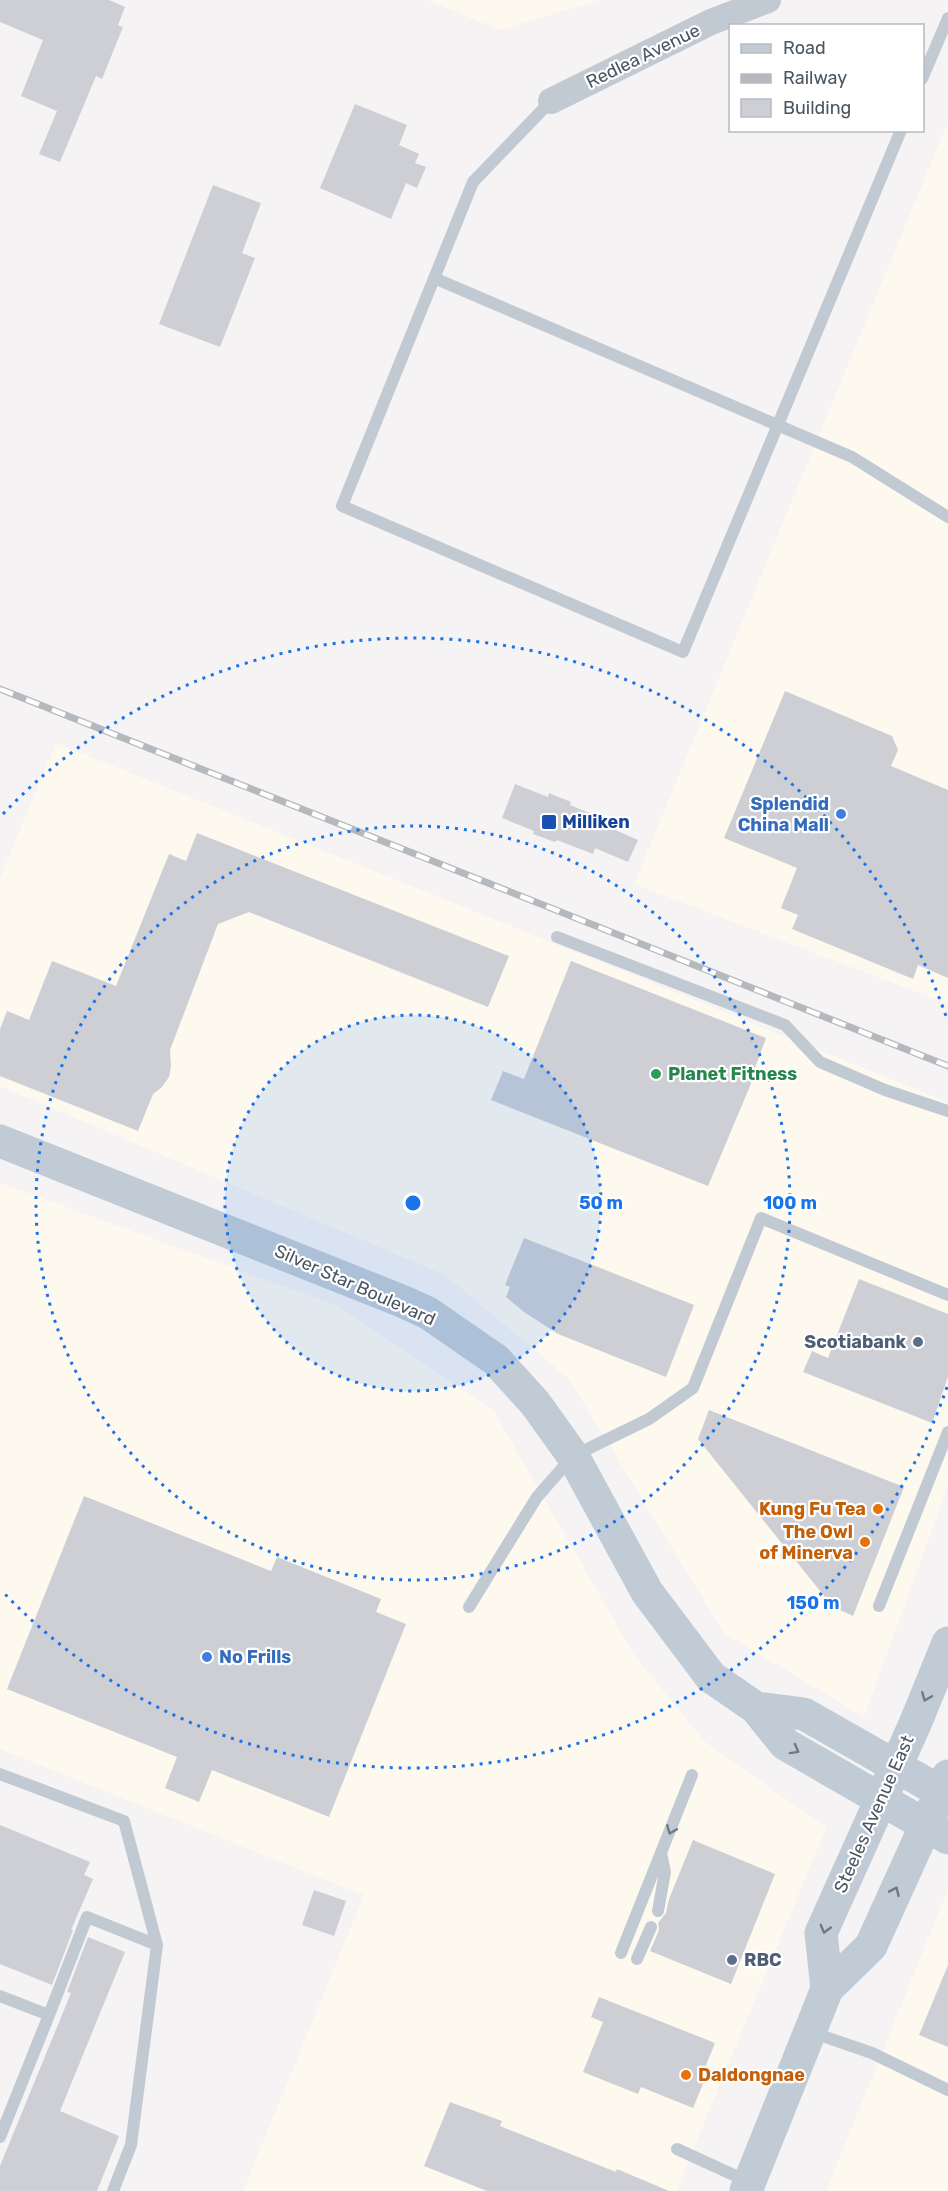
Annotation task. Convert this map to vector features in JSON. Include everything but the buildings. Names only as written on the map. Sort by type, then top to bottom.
[{"type":"street","name":"Redlea Avenue","points":[[551,101],[711,22],[768,0]]},
{"type":"street","name":"Silver Star Boulevard","points":[[0,1141],[428,1313],[496,1360],[535,1403],[573,1456],[647,1592],[711,1677],[756,1708],[785,1744],[937,1831]]},
{"type":"street","name":"Steeles Avenue East","points":[[827,1989],[821,1933],[948,1643]]},
{"type":"street","name":"Silver Star Boulevard","points":[[756,1708],[804,1714],[896,1765],[946,1788]]},
{"type":"street","name":"Steeles Avenue East","points":[[747,2187],[827,1989],[871,1946],[937,1831],[946,1788]]},
{"type":"lane","points":[[924,74],[948,18]]},
{"type":"lane","points":[[551,101],[473,182],[342,506],[683,652],[900,132]]},
{"type":"lane","points":[[434,278],[852,457],[948,517]]},
{"type":"lane","points":[[557,937],[785,1025],[820,1062],[885,1090],[948,1111]]},
{"type":"lane","points":[[469,1608],[537,1497],[573,1456],[649,1419],[693,1388],[761,1218],[948,1295]]},
{"type":"lane","points":[[879,1606],[948,1432]]},
{"type":"lane","points":[[0,1774],[123,1821],[157,1945],[131,2145],[113,2191]]},
{"type":"lane","points":[[621,1953],[692,1775]]},
{"type":"lane","points":[[658,1911],[665,1872],[661,1853]]},
{"type":"lane","points":[[0,2137],[87,1917],[157,1945]]},
{"type":"lane","points":[[637,1959],[651,1927]]},
{"type":"lane","points":[[0,1996],[49,2015]]},
{"type":"lane","points":[[810,2032],[872,2053],[948,2090]]},
{"type":"lane","points":[[677,2149],[747,2187]]},
{"type":"shaded area","points":[[428,0],[600,0],[500,30]]},
{"type":"shaded area","points":[[948,122],[948,1004],[634,884]]},
{"type":"shaded area","points":[[56,743],[948,1102],[948,1486],[864,1717],[724,1633],[569,1379],[445,1275],[0,1086],[0,878]]},
{"type":"shaded area","points":[[0,1183],[335,1305],[493,1410],[634,1655],[704,1741],[826,1828],[676,2191],[243,2191],[364,1895],[0,1749]]},
{"type":"shaded area","points":[[948,1889],[948,2191],[826,2191]]},
{"type":"railway","points":[[0,689],[948,1066]]},
{"type":"place","name":"Splendid China Mall","points":[[841,814]]},
{"type":"place","name":"Milliken","points":[[549,822]]},
{"type":"place","name":"Planet Fitness","points":[[656,1074]]},
{"type":"place","name":"Scotiabank","points":[[918,1342]]},
{"type":"place","name":"Kung Fu Tea","points":[[878,1509]]},
{"type":"place","name":"The Owl of Minerva","points":[[865,1542]]},
{"type":"place","name":"No Frills","points":[[207,1657]]},
{"type":"place","name":"RBC","points":[[732,1960]]},
{"type":"place","name":"Daldongnae","points":[[686,2075]]}]
